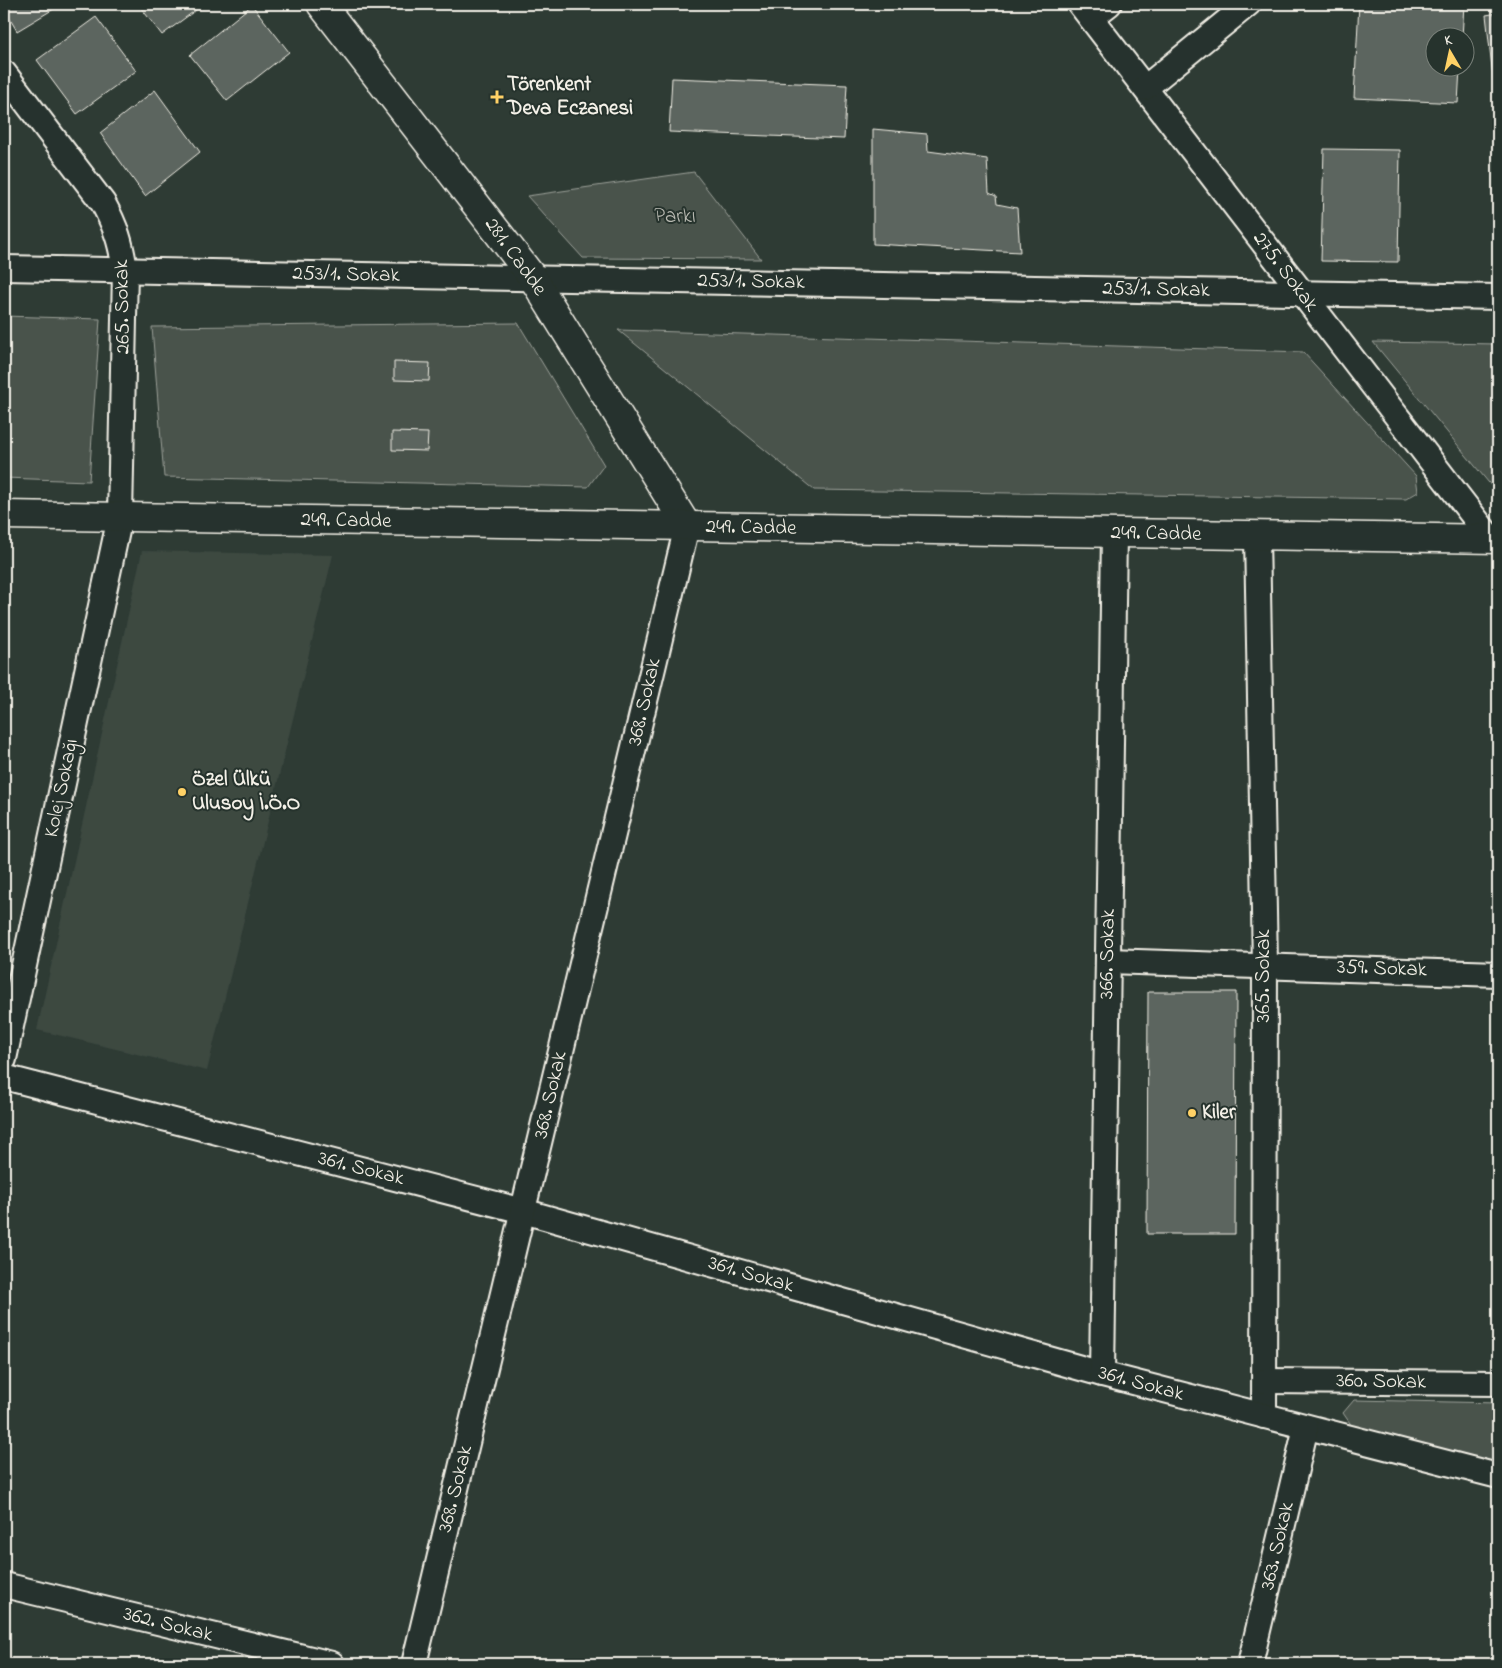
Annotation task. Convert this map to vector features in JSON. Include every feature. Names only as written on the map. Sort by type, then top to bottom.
[{"type":"street","name":"281. Cadde","points":[[321,4],[533,278],[687,526]]},
{"type":"street","points":[[1085,11],[1109,4]]},
{"type":"street","points":[[1145,88],[1248,4]]},
{"type":"street","name":"275. Sokak","points":[[1085,11],[1300,292],[1494,539]]},
{"type":"street","name":"265. Sokak","points":[[4,73],[103,203],[115,225],[122,247],[125,270],[120,518]]},
{"type":"street","name":"253/1. Sokak","points":[[4,268],[1498,297]]},
{"type":"street","name":"249. Cadde","points":[[4,514],[120,518],[1494,539]]},
{"type":"street","name":"Kolej Sokağı","points":[[4,1060],[120,518]]},
{"type":"street","name":"368. Sokak","points":[[414,1664],[687,526]]},
{"type":"street","name":"366. Sokak","points":[[1102,1374],[1114,534]]},
{"type":"street","name":"365. Sokak","points":[[1258,536],[1265,965],[1264,1416]]},
{"type":"street","name":"359. Sokak","points":[[1108,961],[1498,974]]},
{"type":"street","name":"361. Sokak","points":[[4,1077],[523,1211],[1102,1374],[1498,1476]]},
{"type":"street","name":"360. Sokak","points":[[1264,1380],[1498,1383]]},
{"type":"street","name":"363. Sokak","points":[[1250,1664],[1306,1427]]},
{"type":"street","name":"362. Sokak","points":[[4,1585],[332,1664]]},
{"type":"shaded area","name":"Özel Ülkü Ulusoy İ.Ö.O","points":[[142,551],[333,555],[207,1071],[37,1030]]},
{"type":"green space","name":"Parkı","points":[[694,172],[761,259],[583,258],[527,196]]},
{"type":"green space","points":[[4,316],[100,319],[89,481],[4,478]]},
{"type":"green space","points":[[518,323],[604,465],[588,487],[164,477],[152,327]]},
{"type":"green space","points":[[618,330],[1303,352],[1416,476],[1418,492],[1406,499],[814,490]]},
{"type":"green space","points":[[1373,342],[1498,344],[1498,494]]},
{"type":"green space","points":[[1354,1400],[1498,1403],[1498,1464],[1354,1429],[1343,1413]]},
{"type":"building","points":[[4,4],[62,4],[17,31],[4,9]]},
{"type":"building","points":[[138,4],[204,4],[162,35]]},
{"type":"building","points":[[1359,4],[1464,4],[1463,28],[1424,28],[1424,78],[1459,78],[1458,103],[1354,98]]},
{"type":"building","points":[[252,5],[289,52],[227,101],[190,55]]},
{"type":"building","points":[[1498,13],[1498,121],[1486,15]]},
{"type":"building","points":[[96,17],[136,71],[77,114],[37,60]]},
{"type":"building","points":[[672,78],[847,85],[844,139],[669,132]]},
{"type":"building","points":[[155,90],[200,152],[145,196],[100,133]]},
{"type":"building","points":[[873,129],[927,134],[928,151],[987,159],[989,193],[996,196],[997,204],[1017,208],[1020,252],[873,244]]},
{"type":"building","points":[[1324,149],[1400,150],[1398,262],[1321,261]]},
{"type":"building","points":[[394,362],[430,363],[429,381],[394,380]]},
{"type":"building","points":[[392,432],[428,433],[427,451],[392,450]]},
{"type":"building","name":"Kiler","points":[[1148,992],[1236,992],[1235,1234],[1147,1234]]},
{"type":"place","name":"Törenkent Deva Eczanesi","points":[[497,97]]},
{"type":"place","name":"Özel Ülkü Ulusoy İ.Ö.O","points":[[182,792]]},
{"type":"place","name":"Kiler","points":[[1192,1113]]}]
